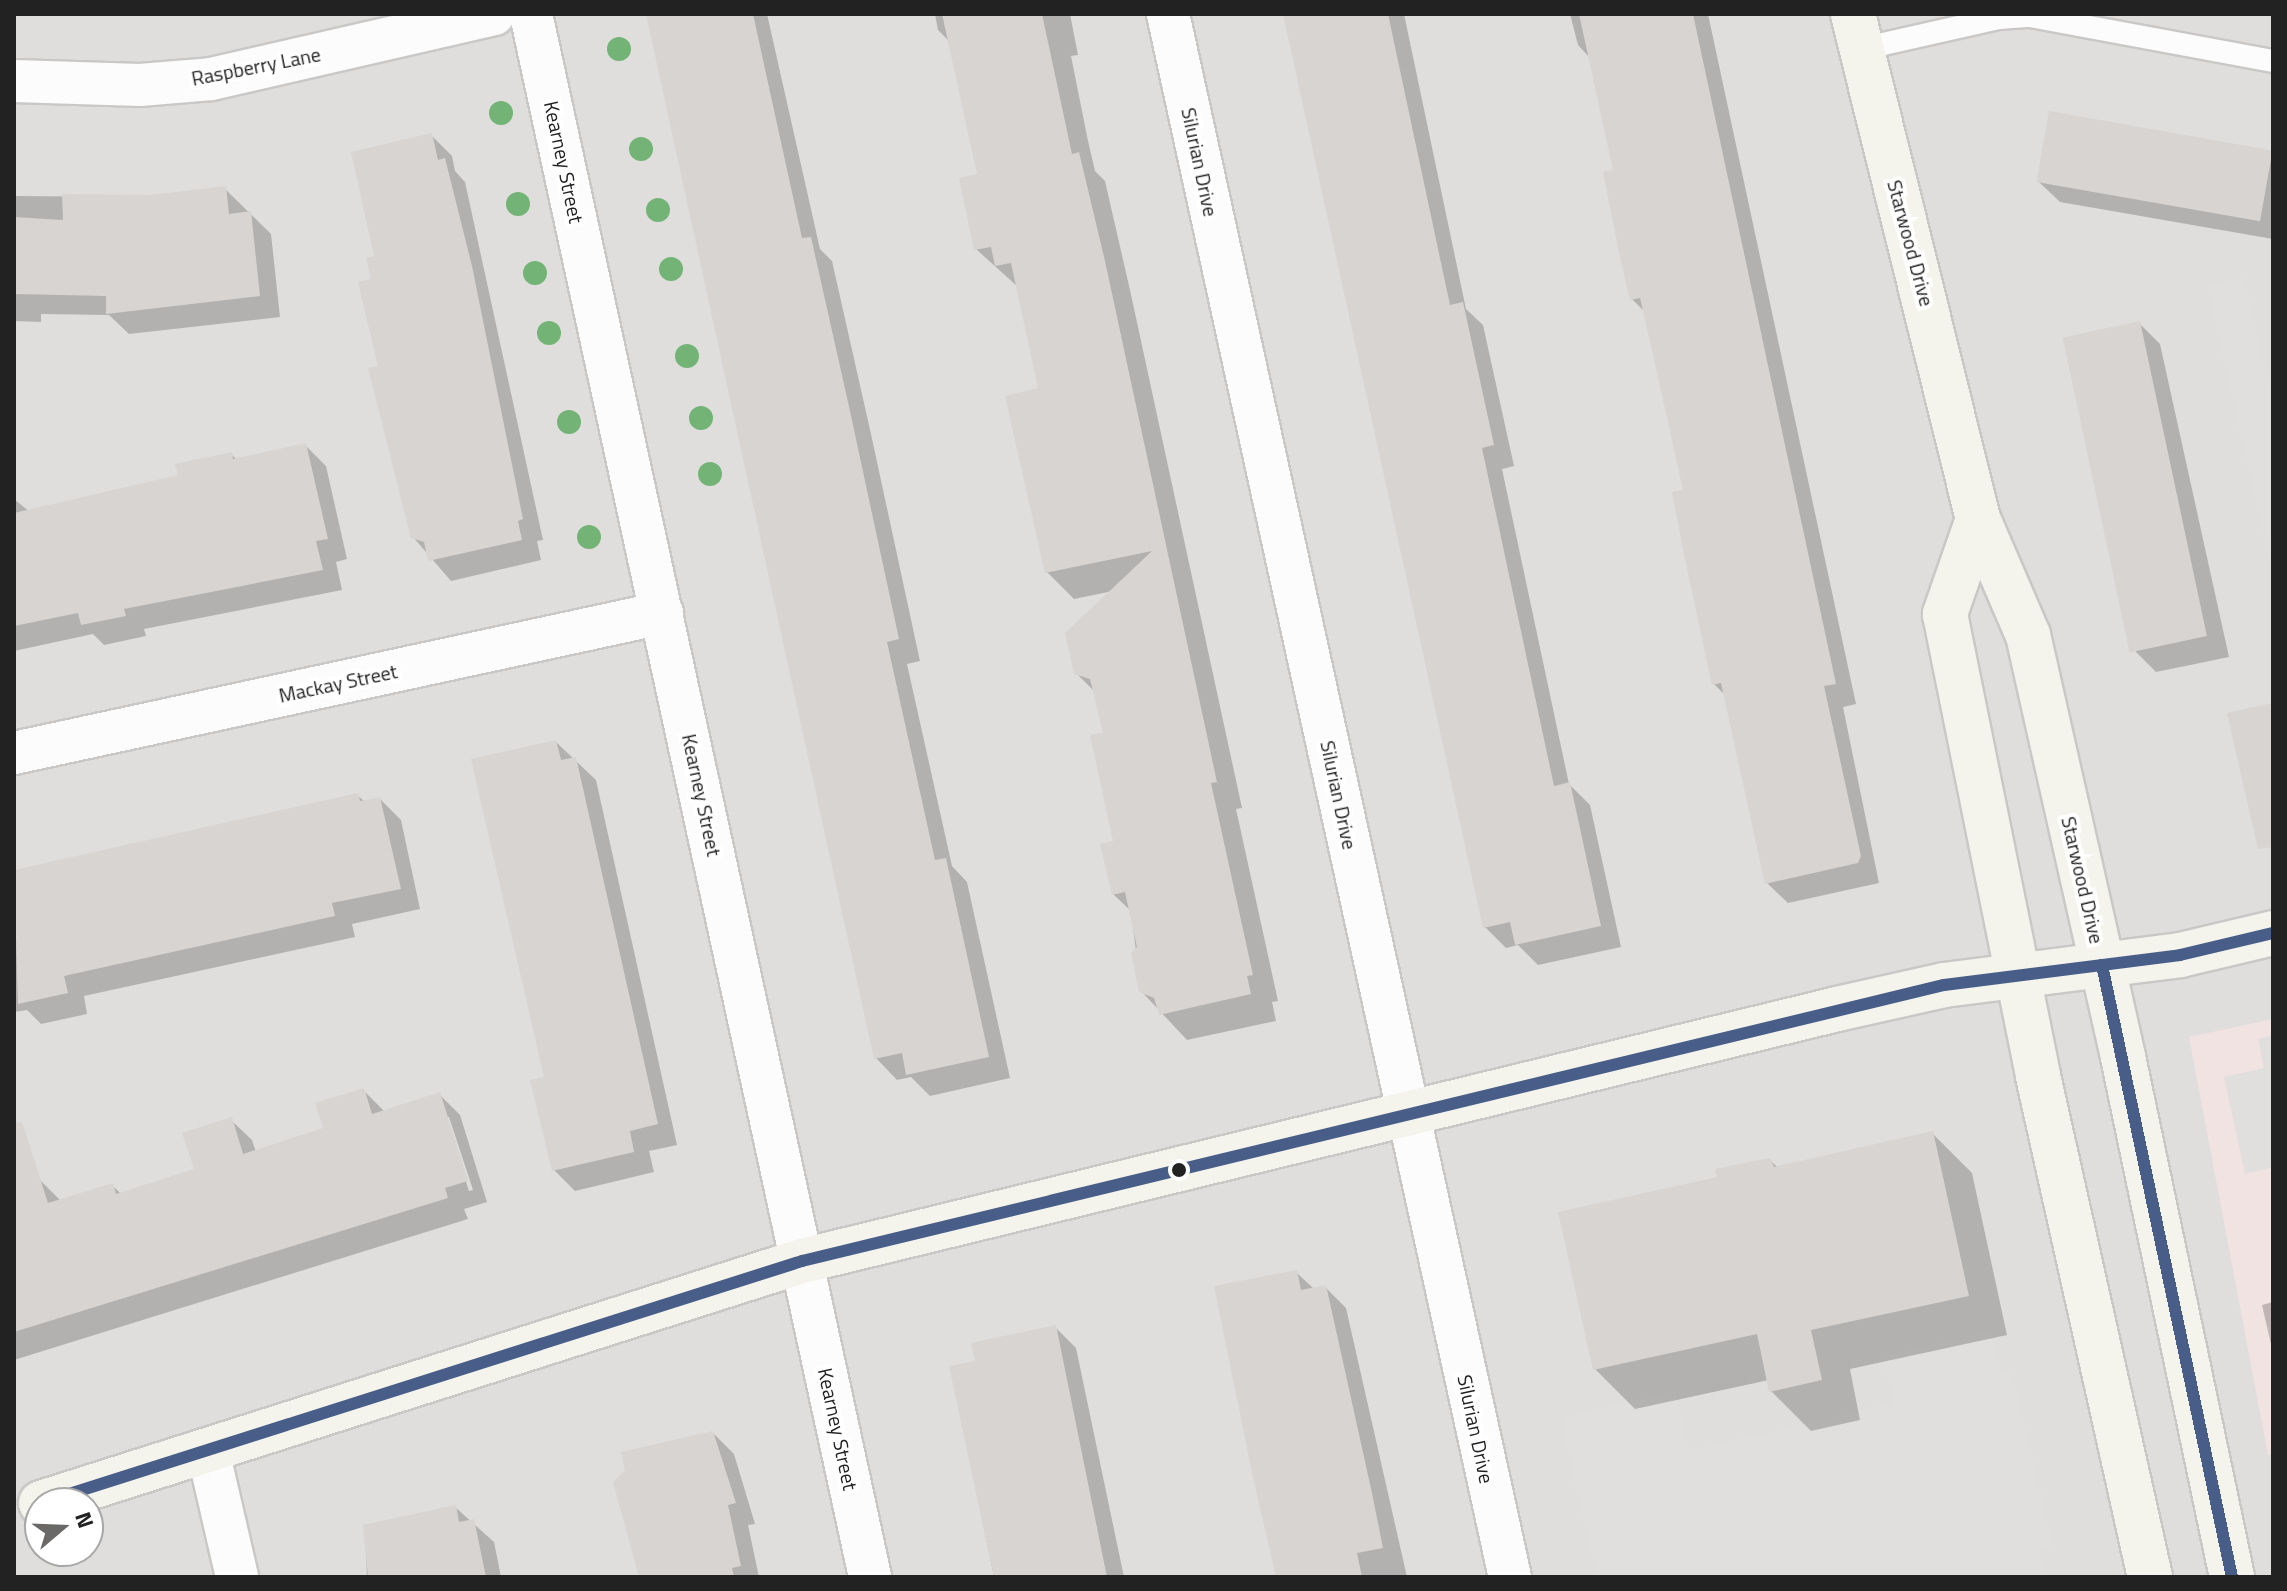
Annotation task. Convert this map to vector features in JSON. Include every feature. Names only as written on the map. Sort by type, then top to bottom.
[{"type":"street","name":"Raspberry Lane","points":[[14,81],[140,85],[211,79],[494,14]]},
{"type":"street","name":"Kearney Street","points":[[531,14],[870,1577]]},
{"type":"street","name":"Silurian Drive","points":[[1168,14],[1510,1577]]},
{"type":"street","name":"Starwood Drive","points":[[1857,32],[1978,519],[2028,635],[2102,965],[2232,1577]]},
{"type":"street","points":[[1978,519],[1945,614],[2018,976],[2150,1577]]},
{"type":"street","name":"Mackay Street","points":[[14,753],[662,613]]},
{"type":"street","points":[[92,1487],[802,1261],[1408,1110],[1615,1066],[1944,985],[2180,955],[2273,933]]},
{"type":"street","points":[[208,1451],[237,1577]]},
{"type":"lane","points":[[1857,32],[2030,16],[2273,61]]},
{"type":"shaded area","points":[[14,14],[2273,14],[2273,1577],[14,1577]]},
{"type":"shaded area","points":[[2244,278],[2273,405],[2273,575],[2207,287]]},
{"type":"shaded area","points":[[2273,1019],[2273,1454],[2268,1455],[2189,1037]]},
{"type":"shaded area","points":[[2273,1035],[2273,1167],[2245,1174],[2224,1077],[2264,1068],[2258,1039]]},
{"type":"shaded area","points":[[1990,1331],[2001,1373],[2012,1371],[2053,1546],[2039,1550],[2045,1577],[1597,1577],[1560,1418],[1675,1391],[1690,1451],[1893,1403],[1883,1356]]},
{"type":"building","points":[[646,14],[753,14],[802,238],[811,237],[850,411],[899,639],[887,642],[935,860],[946,858],[989,1057],[906,1075],[902,1053],[874,1059]]},
{"type":"building","points":[[942,14],[1042,14],[1072,154],[1079,152],[1105,261],[1217,782],[1211,783],[1253,975],[1247,976],[1251,994],[1159,1015],[1154,998],[1139,992],[1131,953],[1137,947],[1125,892],[1112,895],[1100,844],[1113,841],[1090,735],[1103,733],[1090,679],[1074,674],[1065,633],[1152,551],[1045,573],[1005,396],[1038,388],[1011,263],[995,266],[991,247],[974,250],[959,178],[977,174]]},
{"type":"building","points":[[1283,14],[1388,14],[1450,305],[1463,302],[1494,445],[1482,448],[1554,786],[1570,782],[1601,926],[1515,945],[1510,922],[1483,928]]},
{"type":"building","points":[[1579,14],[1693,14],[1836,684],[1824,686],[1861,856],[1858,863],[1765,884],[1721,683],[1712,685],[1685,559],[1672,492],[1683,490],[1640,298],[1630,300],[1620,257],[1603,172],[1613,170]]},
{"type":"building","points":[[2049,111],[2273,150],[2260,221],[2036,182]]},
{"type":"building","points":[[432,133],[438,160],[445,158],[472,266],[523,519],[518,521],[522,540],[428,561],[424,542],[411,538],[368,368],[378,366],[358,282],[371,279],[366,258],[374,256],[351,152]]},
{"type":"building","points":[[226,186],[229,214],[251,211],[260,296],[106,314],[106,296],[14,294],[14,217],[63,220],[62,194],[151,195]]},
{"type":"building","points":[[2140,321],[2207,636],[2130,652],[2063,337]]},
{"type":"building","points":[[306,443],[328,539],[316,541],[323,570],[124,609],[126,616],[81,625],[78,613],[14,626],[14,513],[178,475],[175,464],[232,452],[233,459]]},
{"type":"building","points":[[2273,703],[2273,847],[2258,849],[2227,713]]},
{"type":"building","points":[[556,740],[561,760],[576,757],[658,1124],[630,1131],[634,1152],[552,1171],[530,1080],[544,1077],[471,759]]},
{"type":"building","points":[[358,793],[360,801],[380,797],[401,889],[332,903],[335,916],[64,976],[68,993],[18,1004],[14,870]]},
{"type":"building","points":[[364,1088],[372,1114],[440,1092],[468,1181],[445,1188],[448,1198],[14,1332],[14,1123],[22,1122],[48,1203],[113,1183],[116,1194],[194,1169],[182,1133],[232,1117],[243,1154],[323,1128],[315,1103]]},
{"type":"building","points":[[1933,1131],[1969,1296],[1811,1330],[1822,1380],[1769,1392],[1757,1334],[1593,1370],[1558,1212],[1717,1177],[1715,1169],[1770,1158],[1774,1167]]},
{"type":"building","points":[[1297,1270],[1301,1290],[1326,1285],[1372,1493],[1383,1548],[1357,1553],[1362,1577],[1276,1577],[1254,1482],[1214,1286]]},
{"type":"building","points":[[1056,1325],[1107,1577],[994,1577],[949,1366],[975,1361],[971,1343]]},
{"type":"building","points":[[713,1431],[736,1503],[728,1505],[741,1566],[732,1568],[734,1577],[639,1577],[613,1482],[625,1471],[621,1452]]},
{"type":"building","points":[[456,1505],[459,1522],[474,1519],[486,1577],[368,1577],[363,1525]]},
{"type":"transit line","points":[[91,1487],[802,1261],[1944,985],[2180,955],[2273,933]]},
{"type":"transit line","points":[[2102,965],[2232,1577]]}]
